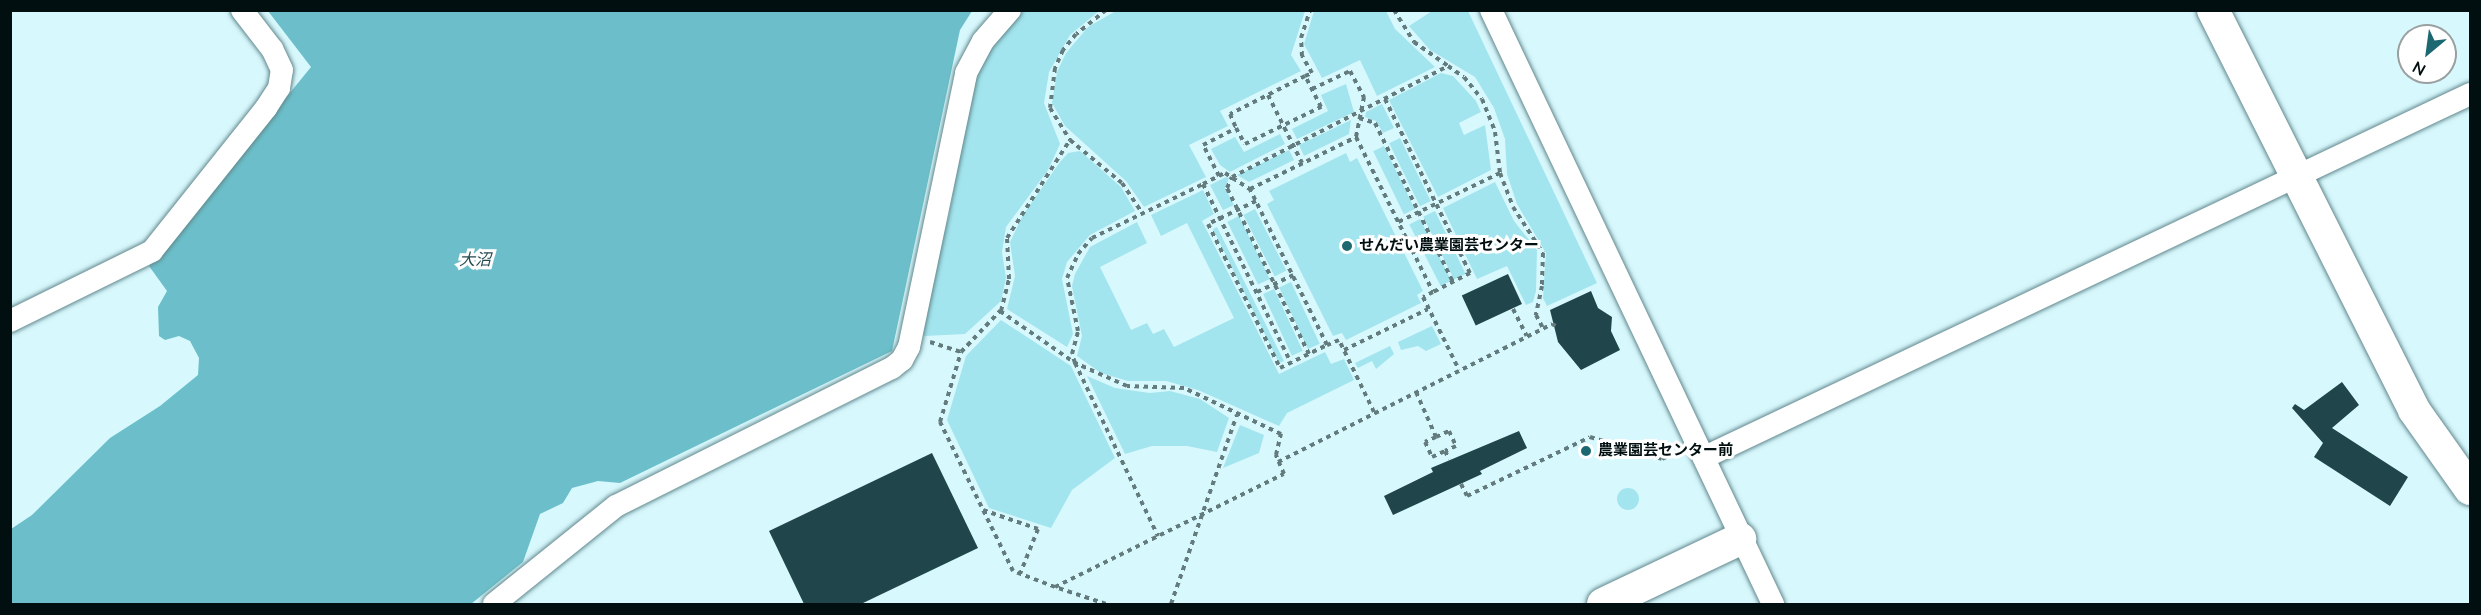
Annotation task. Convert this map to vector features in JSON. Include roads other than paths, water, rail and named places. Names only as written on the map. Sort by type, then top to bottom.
[{"type":"street","points":[[13,316],[152,251],[266,108],[279,88],[282,70],[272,49],[242,10]]},
{"type":"street","points":[[494,604],[616,506],[892,368],[902,360],[911,336],[966,73],[983,41],[1010,10]]},
{"type":"street","points":[[1491,10],[1702,450],[1740,538],[1773,604]]},
{"type":"street","points":[[2213,10],[2294,178],[2414,411],[2470,489]]},
{"type":"street","points":[[1702,450],[2294,178],[2470,94]]},
{"type":"street","points":[[1603,604],[1740,538]]},
{"type":"water","name":"大沼","points":[[268,11],[972,11],[960,30],[892,351],[620,483],[598,481],[572,488],[563,503],[540,514],[523,562],[471,604],[11,604],[11,529],[32,515],[110,438],[160,406],[198,375],[199,358],[190,341],[179,336],[165,340],[159,336],[158,307],[167,291],[149,266],[311,67]]},
{"type":"place","name":"せんだい農業園芸センター","points":[[1347,246]]},
{"type":"place","name":"農業園芸センター前","points":[[1586,451]]}]
